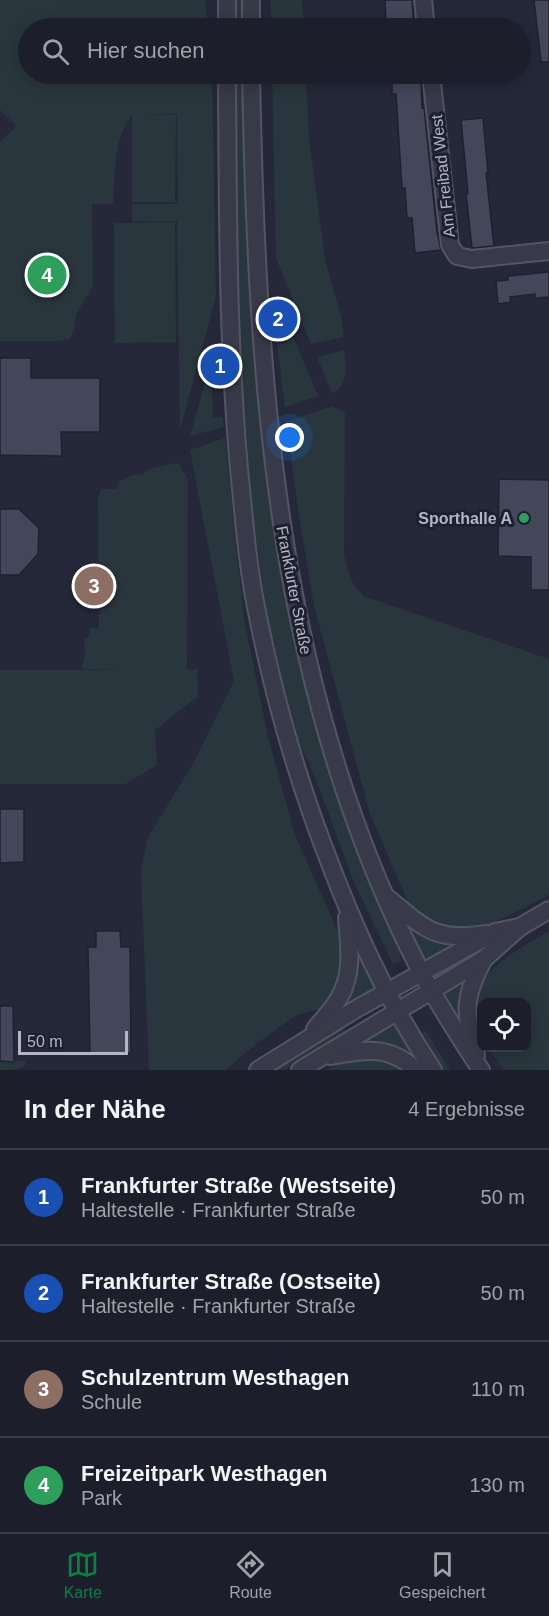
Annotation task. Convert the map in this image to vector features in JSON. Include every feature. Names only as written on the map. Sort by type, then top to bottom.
[{"type":"street","points":[[227,0],[227,18]]},
{"type":"street","points":[[251,0],[251,18]]},
{"type":"street","points":[[423,0],[425,18]]},
{"type":"street","points":[[227,84],[232,366],[236,439],[257,615],[286,736],[317,830],[346,905],[398,1011],[433,1070]]},
{"type":"street","name":"Frankfurter Straße","points":[[251,84],[254,231],[268,429],[280,520],[296,610],[313,684],[333,756],[384,895],[431,991],[481,1070]]},
{"type":"street","name":"Am Freibad West","points":[[432,84],[450,244],[457,256],[472,259],[549,251]]},
{"type":"street","points":[[384,895],[423,927],[438,934],[453,937],[520,927]]},
{"type":"street","points":[[310,1036],[339,1000],[345,988],[350,956],[346,905]]},
{"type":"street","points":[[300,1070],[484,959],[520,927],[549,910]]},
{"type":"street","points":[[258,1070],[310,1036],[495,932]]},
{"type":"street","points":[[481,1070],[468,1025],[466,1006],[469,992],[484,959]]},
{"type":"street","points":[[320,1057],[361,1051],[381,1051],[406,1061],[416,1070]]},
{"type":"shaded area","points":[[0,0],[205,0],[207,18],[18,18],[18,84],[212,84],[216,296],[180,430],[177,221],[132,221],[132,204],[178,204],[177,114],[145,115],[176,115],[175,202],[132,202],[132,116],[121,135],[116,158],[113,204],[92,204],[93,286],[76,314],[74,331],[69,339],[0,341],[0,141],[17,126],[0,110]]},
{"type":"shaded area","points":[[235,0],[242,0],[242,18],[235,18]]},
{"type":"shaded area","points":[[271,0],[302,0],[303,18],[271,18]]},
{"type":"shaded area","points":[[235,84],[243,84],[247,240],[252,322],[268,487],[281,568],[297,649],[325,758],[353,840],[398,946],[401,961],[393,964],[353,880],[317,782],[293,728],[267,615],[253,517],[239,345]]},
{"type":"shaded area","points":[[272,84],[306,84],[309,138],[325,260],[341,316],[344,337],[311,344],[276,258]]},
{"type":"shaded area","points":[[175,222],[176,342],[115,343],[114,223]]},
{"type":"shaded area","points":[[283,313],[318,396],[285,407],[277,344],[286,343]]},
{"type":"shaded area","points":[[344,350],[346,375],[342,385],[332,394],[317,357]]},
{"type":"shaded area","points":[[211,361],[213,418],[223,417],[224,427],[190,436]]},
{"type":"shaded area","points":[[332,406],[345,412],[344,555],[351,580],[363,596],[549,659],[549,895],[493,923],[470,930],[440,929],[411,909],[370,814],[314,606],[286,422]]},
{"type":"shaded area","points":[[225,438],[244,618],[268,737],[295,835],[341,939],[344,970],[331,999],[320,1009],[296,1015],[256,1044],[226,1070],[149,1070],[141,872],[147,839],[194,762],[234,681],[190,450]]},
{"type":"shaded area","points":[[178,463],[188,479],[187,669],[197,669],[198,696],[155,730],[157,765],[125,784],[0,784],[0,670],[123,670],[82,669],[85,654],[84,638],[89,636],[90,628],[99,628],[98,498],[101,489],[116,489],[120,481],[132,475],[141,475],[152,468]]},
{"type":"shaded area","points":[[407,925],[457,944],[426,963]]},
{"type":"shaded area","points":[[549,931],[549,1070],[504,1070],[491,1052],[531,1052],[531,998],[477,998],[477,1023],[475,1017],[475,1000],[481,985],[490,972],[518,950]]},
{"type":"shaded area","points":[[360,959],[376,989],[345,1006],[342,1002],[356,961]]},
{"type":"shaded area","points":[[465,979],[460,1007],[460,1022],[442,992]]},
{"type":"shaded area","points":[[394,1022],[416,1058],[361,1044],[360,1042]]},
{"type":"shaded area","points":[[342,1026],[346,1033],[285,1070],[272,1070]]},
{"type":"shaded area","points":[[426,1031],[450,1070],[444,1070],[422,1033]]},
{"type":"shaded area","points":[[369,1055],[410,1070],[327,1070],[342,1061]]},
{"type":"shaded area","points":[[0,1061],[25,1061],[25,1066],[14,1070],[0,1070]]},
{"type":"building","points":[[385,0],[412,0],[413,18],[386,18]]},
{"type":"building","points":[[534,0],[549,0],[549,62],[541,62]]},
{"type":"building","points":[[392,84],[421,84],[422,108],[424,108],[437,232],[441,250],[415,253],[412,218],[407,218],[405,188],[402,188],[396,94],[392,94]]},
{"type":"building","points":[[483,118],[494,246],[472,248],[461,120]]},
{"type":"building","points":[[549,272],[549,297],[535,298],[535,294],[510,297],[511,302],[498,304],[496,281],[508,280],[508,276]]},
{"type":"building","points":[[0,358],[31,358],[31,378],[100,378],[100,432],[61,432],[62,456],[0,455]]},
{"type":"building","name":"Sporthalle A","points":[[499,479],[549,480],[549,590],[531,590],[531,557],[498,556]]},
{"type":"building","points":[[0,509],[19,509],[39,528],[38,554],[19,575],[0,575]]},
{"type":"building","points":[[0,809],[24,809],[24,862],[0,863]]},
{"type":"building","points":[[96,931],[120,931],[121,947],[130,947],[131,1053],[90,1053],[88,947],[96,947]]},
{"type":"building","points":[[0,1006],[13,1006],[14,1062],[0,1061]]},
{"type":"place","name":"Freizeitpark Westhagen","points":[[47,275]]},
{"type":"place","name":"Frankfurter Straße (Ostseite)","points":[[278,319]]},
{"type":"place","name":"Frankfurter Straße (Westseite)","points":[[220,366]]},
{"type":"place","name":"Sporthalle A","points":[[524,518]]},
{"type":"place","name":"Schulzentrum Westhagen","points":[[94,586]]}]
